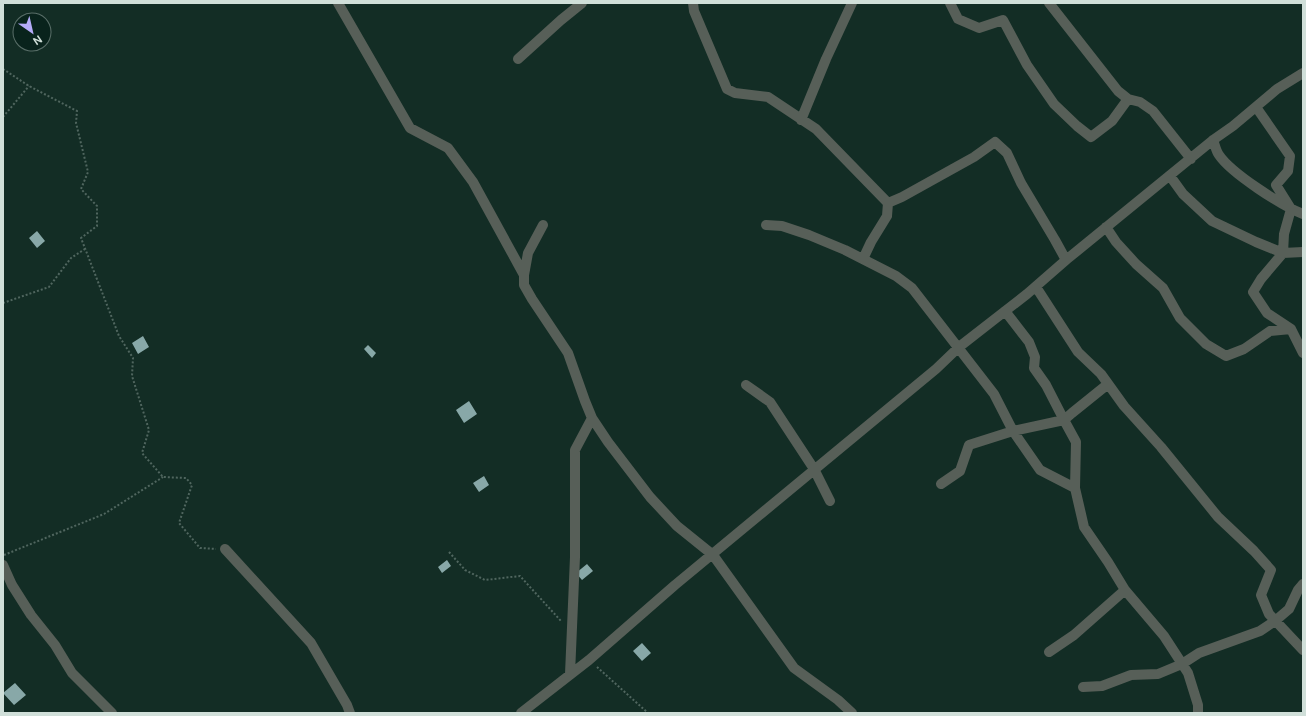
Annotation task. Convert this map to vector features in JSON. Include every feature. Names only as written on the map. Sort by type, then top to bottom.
[{"type":"street","points":[[338,3],[410,128],[448,148],[473,182],[524,274]]},
{"type":"street","points":[[518,59],[582,3]]},
{"type":"street","points":[[692,3],[727,89],[735,93],[768,97],[816,129],[888,203],[887,216],[871,242],[863,259]]},
{"type":"street","points":[[801,120],[852,3]]},
{"type":"street","points":[[950,3],[958,19],[979,28],[1002,20],[1027,65],[1054,104],[1091,137],[1112,121],[1128,98]]},
{"type":"street","points":[[1049,3],[1118,91],[1128,98],[1140,102],[1153,111],[1191,159]]},
{"type":"street","points":[[524,712],[589,660],[814,469],[936,369],[959,347],[1036,287],[1066,260],[1277,89],[1303,73]]},
{"type":"street","points":[[1256,107],[1290,156],[1288,170],[1276,185],[1291,209],[1284,234],[1283,252],[1261,279],[1253,292],[1267,314],[1291,329],[1303,353]]},
{"type":"street","points":[[1213,140],[1218,154],[1227,164],[1252,184],[1291,209],[1303,214]]},
{"type":"street","points":[[888,203],[902,197],[974,157],[995,142],[1007,153],[1021,184],[1066,260]]},
{"type":"street","points":[[1170,176],[1183,194],[1212,221],[1256,242],[1283,252],[1303,252]]},
{"type":"street","points":[[543,225],[528,253],[524,274],[524,285],[568,353],[592,418],[608,442],[650,497],[677,526],[713,555],[794,668],[838,700],[852,713]]},
{"type":"street","points":[[766,225],[782,226],[809,235],[863,259],[896,276],[912,288],[994,394],[1013,431],[1040,470],[1074,488]]},
{"type":"street","points":[[1106,228],[1116,242],[1136,264],[1162,288],[1180,318],[1206,344],[1226,356],[1244,349],[1270,331],[1291,329]]},
{"type":"street","points":[[1036,287],[1078,352],[1101,374],[1124,406],[1161,447],[1218,517],[1254,551],[1271,570],[1261,595],[1269,614],[1303,650]]},
{"type":"street","points":[[1006,311],[1029,342],[1035,357],[1034,368],[1046,385],[1076,442],[1074,488],[1084,527],[1125,590],[1164,636],[1188,673],[1198,705],[1198,713]]},
{"type":"street","points":[[746,384],[770,402],[814,469],[830,501]]},
{"type":"street","points":[[941,484],[960,471],[969,445],[1013,431],[1064,420],[1108,384]]},
{"type":"street","points":[[570,674],[575,557],[574,450],[592,418]]},
{"type":"street","points":[[225,549],[311,643],[347,705],[350,713]]},
{"type":"street","points":[[3,565],[12,585],[72,673],[112,713]]},
{"type":"street","points":[[1083,687],[1102,686],[1131,675],[1158,674],[1182,664],[1199,653],[1260,631],[1289,609],[1298,590],[1303,584]]},
{"type":"street","points":[[1049,652],[1074,635],[1125,590]]},
{"type":"path","points":[[3,69],[29,86],[77,111],[76,123],[88,172],[81,189],[97,206],[97,226],[81,238],[119,336],[133,358],[132,376],[149,430],[142,453],[163,477]]},
{"type":"path","points":[[3,117],[29,86]]},
{"type":"path","points":[[3,303],[49,287],[71,258],[85,248]]},
{"type":"path","points":[[3,555],[104,514],[163,477],[186,478],[192,485],[179,522],[200,548],[225,549]]},
{"type":"path","points":[[449,552],[464,570],[485,580],[520,576],[547,603],[571,632]]},
{"type":"path","points":[[589,660],[648,713]]},
{"type":"building","points":[[37,231],[45,241],[37,248],[29,238]]},
{"type":"building","points":[[143,336],[149,347],[138,354],[132,343]]},
{"type":"building","points":[[368,345],[376,353],[372,358],[364,349]]},
{"type":"building","points":[[469,401],[477,414],[464,423],[456,410]]},
{"type":"building","points":[[484,476],[489,485],[479,492],[473,483]]},
{"type":"building","points":[[447,560],[451,566],[442,573],[438,567]]},
{"type":"building","points":[[587,564],[593,571],[582,580],[576,573]]},
{"type":"building","points":[[642,643],[651,653],[642,661],[633,651]]},
{"type":"building","points":[[15,683],[26,695],[14,705],[3,693]]}]
